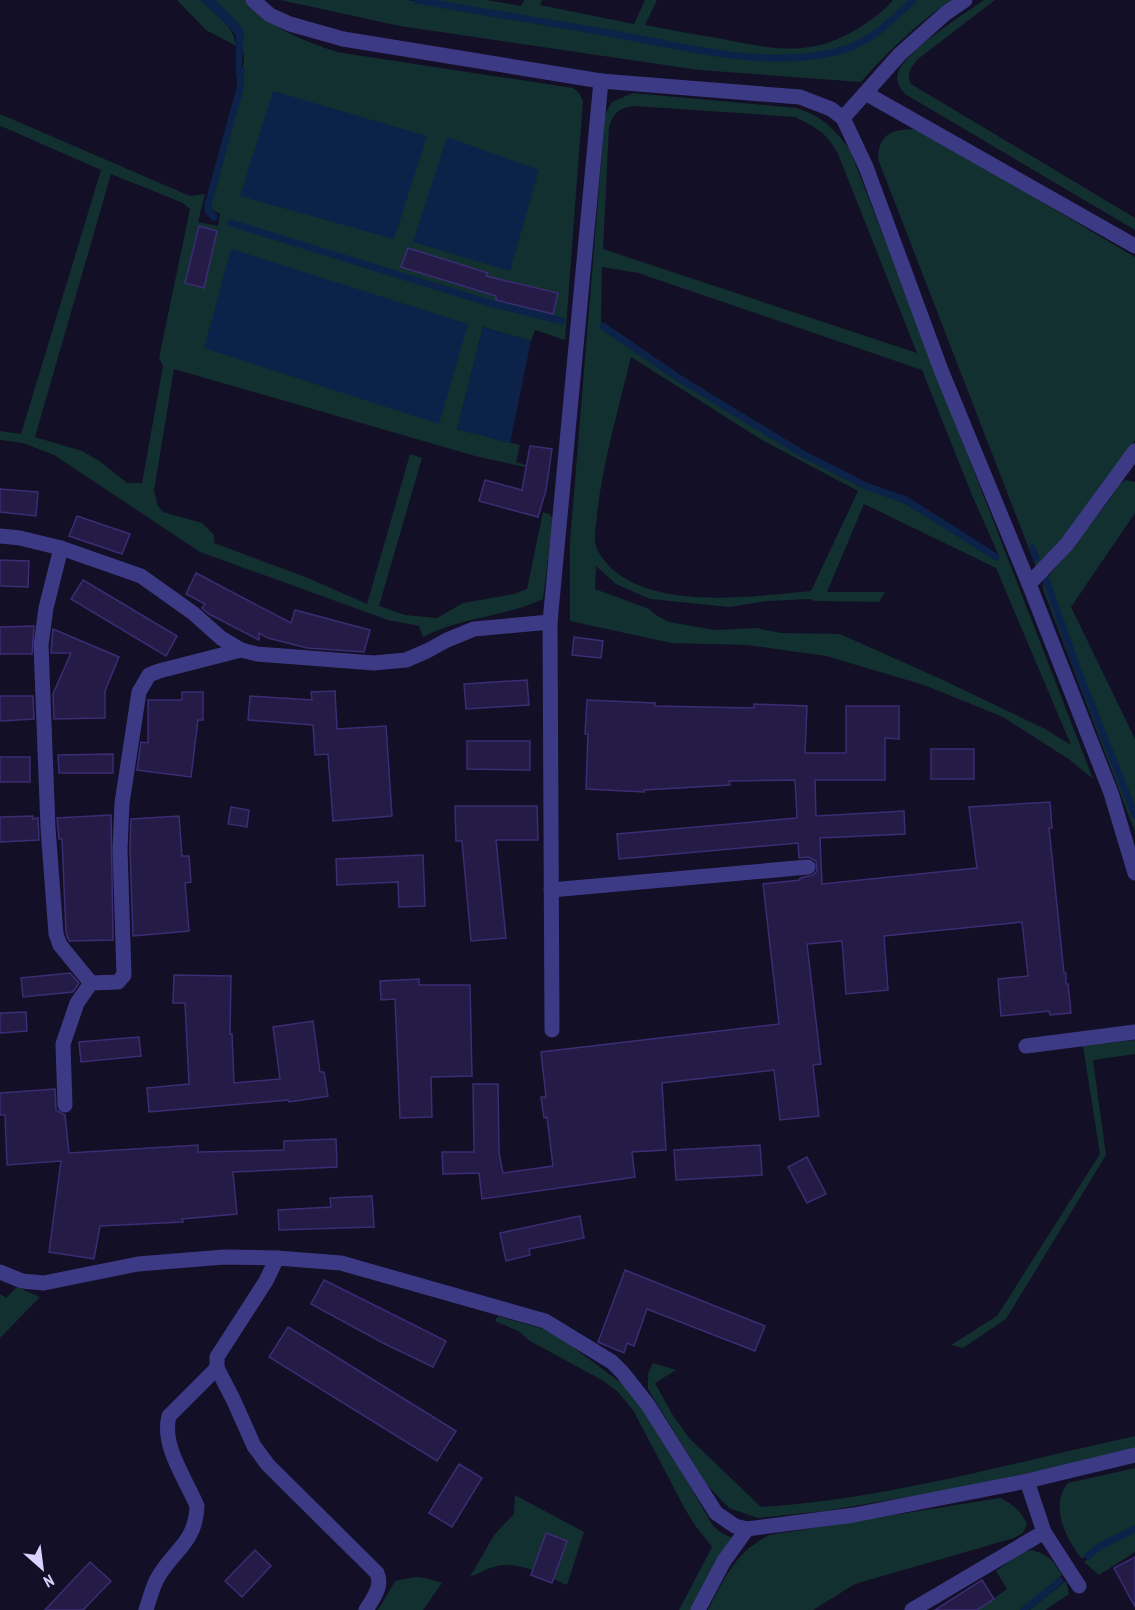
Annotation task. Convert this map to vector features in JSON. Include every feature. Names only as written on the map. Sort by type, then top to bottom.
[{"type":"street","points":[[253,0],[270,15],[290,24],[343,39],[601,81],[800,97],[831,109],[843,118],[866,166],[941,370],[1029,584],[1111,793],[1135,873]]},
{"type":"street","points":[[843,118],[867,94],[900,54],[922,33],[964,0]]},
{"type":"street","points":[[552,1030],[550,622],[601,81]]},
{"type":"street","points":[[867,94],[1135,246]]},
{"type":"street","points":[[1029,584],[1067,544],[1135,451]]},
{"type":"street","points":[[0,536],[20,538],[62,548],[141,576],[241,650],[257,654],[374,663],[406,660],[474,629],[550,622]]},
{"type":"street","points":[[62,548],[46,608],[41,645],[48,828],[56,934],[60,945],[91,982]]},
{"type":"street","points":[[91,982],[118,982],[124,975],[121,815],[129,747],[139,692],[149,675],[241,650]]},
{"type":"street","points":[[551,890],[808,867]]},
{"type":"street","points":[[65,1106],[63,1044],[77,1003],[91,982]]},
{"type":"street","points":[[1026,1046],[1135,1032]]},
{"type":"street","points":[[0,1272],[22,1281],[44,1283],[138,1264],[224,1257],[341,1263],[545,1321],[612,1362],[622,1372],[648,1405],[716,1513],[735,1526],[747,1528],[854,1515],[1027,1481],[1135,1455]]},
{"type":"street","points":[[277,1258],[266,1281],[217,1357],[217,1368],[230,1391],[254,1446],[268,1465],[377,1573],[380,1586],[366,1610]]},
{"type":"street","points":[[146,1610],[158,1578],[193,1532],[196,1518],[196,1506],[189,1486],[168,1443],[166,1424],[168,1416],[217,1368]]},
{"type":"street","points":[[1027,1481],[1044,1532],[1079,1586]]},
{"type":"street","points":[[698,1610],[724,1561],[747,1528]]},
{"type":"street","points":[[912,1610],[1044,1532]]},
{"type":"green space","points":[[177,0],[200,0],[228,26],[236,46],[206,30]]},
{"type":"green space","points":[[215,0],[245,0],[266,19],[287,32],[337,52],[573,88],[579,93],[583,101],[565,340],[535,330],[531,341],[483,327],[457,429],[520,445],[516,462],[556,474],[475,456],[174,369],[154,491],[158,506],[163,512],[202,523],[214,535],[214,543],[308,578],[367,604],[410,454],[422,458],[379,606],[405,615],[437,618],[463,603],[514,594],[527,589],[543,512],[550,514],[553,520],[543,599],[513,610],[452,625],[423,637],[419,626],[388,620],[200,552],[54,455],[23,443],[0,440],[0,431],[21,434],[101,170],[1,126],[0,128],[0,114],[190,196],[205,194],[198,222],[218,226],[220,214],[212,210],[211,205],[243,88],[241,77],[244,60],[240,25]],"holes":[[[111,174],[183,203],[190,209],[159,358],[163,366],[142,483],[127,483],[101,462],[82,451],[35,437]],[[233,222],[486,300],[563,319],[562,322],[485,303],[231,225]]]},
{"type":"green space","points":[[280,0],[407,0],[765,61],[812,58],[847,51],[873,37],[916,0],[951,0],[903,38],[861,82],[699,70],[400,26]]},
{"type":"green space","points":[[425,0],[486,0],[521,6],[524,0],[542,0],[540,5],[634,24],[645,0],[657,0],[645,25],[761,46],[796,48],[813,47],[847,35],[865,24],[893,0],[911,0],[878,29],[860,41],[840,49],[812,55],[784,57],[698,49],[614,32]]},
{"type":"green space","points":[[984,0],[995,0],[918,59],[909,74],[911,84],[1135,218],[1135,230],[905,94],[901,89],[897,76],[911,55]]},
{"type":"green space","points":[[633,93],[797,108],[814,115],[827,124],[850,150],[1093,779],[1070,760],[1003,717],[924,685],[826,656],[747,645],[671,643],[570,621],[570,542],[605,114],[612,102]],"holes":[[[629,107],[795,117],[820,131],[838,154],[917,353],[603,249],[609,127],[618,112]],[[602,267],[638,273],[922,370],[999,556],[998,560],[904,503],[863,488],[805,458],[685,385],[604,331],[601,325]],[[631,357],[762,440],[858,491],[811,591],[707,598],[680,595],[654,590],[631,582],[611,568],[599,552],[595,535],[607,454]],[[864,504],[996,568],[1071,745],[1045,729],[840,634],[781,633],[756,628],[715,630],[669,622],[649,609],[595,589],[596,566],[616,584],[650,599],[729,607],[768,601],[810,599],[879,602],[885,592],[827,592]]]},
{"type":"green space","points":[[918,129],[1135,257],[1135,440],[1063,538],[1036,567],[878,159],[881,143],[889,134],[895,131]]},
{"type":"green space","points":[[1126,480],[1135,482],[1135,513],[1071,607],[1135,739],[1135,810],[1077,664],[1047,578],[1120,484]]},
{"type":"green space","points":[[1045,580],[1075,665],[1135,819],[1135,832],[1043,589]]},
{"type":"green space","points":[[1135,1040],[1135,1054],[1093,1060],[1106,1155],[1006,1319],[963,1348],[951,1345],[997,1316],[1100,1154],[1083,1046]]},
{"type":"green space","points":[[17,1287],[40,1297],[0,1338],[0,1294],[6,1298]]},
{"type":"green space","points":[[498,1316],[543,1329],[565,1341],[621,1383],[644,1406],[713,1526],[734,1539],[692,1610],[679,1610],[712,1547],[685,1509],[633,1410],[618,1392],[602,1380],[530,1341],[518,1331],[495,1321]]},
{"type":"green space","points":[[653,1363],[676,1370],[655,1383],[672,1414],[690,1439],[761,1507],[808,1503],[902,1488],[1135,1436],[1135,1448],[943,1491],[825,1511],[758,1518],[729,1508],[707,1485],[648,1389],[648,1374]]},
{"type":"green space","points":[[1135,1468],[1135,1527],[1099,1544],[1082,1559],[1070,1542],[1062,1522],[1060,1502],[1062,1492],[1068,1483]]},
{"type":"green space","points":[[515,1495],[584,1532],[567,1585],[524,1567],[506,1565],[487,1569],[470,1577],[494,1535],[514,1514]]},
{"type":"green space","points":[[1000,1498],[1016,1508],[1027,1524],[1023,1533],[1014,1538],[855,1584],[813,1610],[708,1610],[739,1558],[769,1535]]},
{"type":"green space","points":[[1135,1530],[1135,1552],[1099,1575],[1084,1562],[1102,1547]]},
{"type":"green space","points":[[1031,1550],[1050,1559],[1062,1575],[1020,1610],[977,1610],[1007,1589],[996,1571],[1019,1554]]},
{"type":"green space","points":[[415,1577],[442,1583],[423,1610],[378,1610],[395,1581]]},
{"type":"green space","points":[[1066,1581],[1069,1594],[1045,1610],[1030,1610]]},
{"type":"water","points":[[200,0],[215,0],[244,32],[241,77],[236,78],[236,36]]},
{"type":"water","points":[[273,91],[427,136],[394,239],[240,196]]},
{"type":"water","points":[[447,137],[539,170],[510,271],[413,242]]},
{"type":"water","points":[[231,249],[468,324],[439,424],[204,348]]},
{"type":"water","points":[[483,327],[531,341],[510,443],[457,429]]},
{"type":"building","points":[[199,226],[217,231],[204,288],[185,283]]},
{"type":"building","points":[[408,248],[488,273],[486,276],[558,293],[553,314],[496,300],[496,296],[401,267]]},
{"type":"building","points":[[530,446],[552,449],[546,490],[538,517],[479,501],[485,480],[522,490]]},
{"type":"building","points":[[0,489],[38,492],[36,516],[0,512]]},
{"type":"building","points":[[77,516],[130,534],[122,554],[69,536]]},
{"type":"building","points":[[0,560],[29,561],[28,587],[0,586]]},
{"type":"building","points":[[196,573],[291,623],[295,610],[370,630],[364,652],[307,648],[268,638],[259,633],[259,640],[209,614],[202,608],[205,604],[186,594]]},
{"type":"building","points":[[83,580],[177,636],[166,656],[71,599]]},
{"type":"building","points":[[34,626],[32,654],[0,654],[0,627]]},
{"type":"building","points":[[53,629],[119,657],[105,691],[105,718],[54,719],[53,694],[71,653],[51,653]]},
{"type":"building","points":[[574,637],[603,641],[601,658],[572,655]]},
{"type":"building","points":[[527,680],[529,705],[466,709],[464,684]]},
{"type":"building","points":[[335,691],[337,729],[386,726],[392,816],[333,821],[328,754],[315,755],[313,725],[248,720],[250,696],[312,700],[311,692]]},
{"type":"building","points":[[182,692],[203,692],[203,720],[198,720],[191,777],[137,770],[141,742],[148,743],[148,700],[182,700]]},
{"type":"building","points":[[0,696],[33,696],[34,719],[0,721]]},
{"type":"building","points":[[587,700],[655,703],[655,706],[754,708],[754,704],[807,706],[805,753],[846,753],[846,706],[899,706],[899,739],[885,738],[885,780],[815,780],[816,816],[904,811],[905,834],[820,838],[822,884],[977,868],[969,807],[1050,802],[1052,828],[1049,828],[1064,973],[1066,973],[1066,984],[1068,984],[1071,1013],[1050,1015],[1049,1011],[1001,1016],[998,979],[1028,976],[1022,922],[884,936],[888,990],[846,994],[842,941],[807,944],[821,1064],[813,1065],[819,1116],[780,1120],[774,1070],[662,1083],[666,1150],[632,1152],[635,1177],[482,1199],[479,1173],[443,1174],[442,1152],[474,1152],[473,1084],[498,1084],[499,1153],[503,1173],[553,1166],[547,1117],[544,1118],[541,1097],[546,1097],[541,1052],[779,1024],[763,884],[800,880],[800,878],[813,875],[817,871],[816,861],[808,857],[799,858],[798,843],[619,859],[617,834],[797,818],[795,780],[729,781],[730,785],[644,790],[644,792],[586,789]]},
{"type":"building","points":[[467,741],[530,741],[530,770],[467,769]]},
{"type":"building","points":[[931,749],[974,749],[974,779],[931,779]]},
{"type":"building","points":[[113,754],[113,773],[59,773],[58,755]]},
{"type":"building","points":[[0,757],[30,757],[30,782],[0,782]]},
{"type":"building","points":[[455,806],[537,806],[538,840],[496,840],[506,938],[471,941],[462,841],[456,841]]},
{"type":"building","points":[[231,807],[249,810],[247,827],[228,824]]},
{"type":"building","points":[[111,815],[113,940],[69,941],[66,932],[62,839],[59,839],[57,818]]},
{"type":"building","points":[[33,816],[33,819],[38,818],[39,840],[0,842],[0,817]]},
{"type":"building","points":[[179,816],[182,856],[189,856],[191,882],[185,883],[189,931],[133,936],[131,819]]},
{"type":"building","points":[[423,855],[425,906],[399,907],[398,882],[337,885],[336,859]]},
{"type":"building","points":[[70,973],[79,983],[73,992],[23,997],[21,978]]},
{"type":"building","points":[[174,975],[231,976],[230,1034],[232,1034],[234,1083],[280,1079],[273,1027],[313,1021],[320,1072],[324,1072],[328,1096],[289,1102],[288,1100],[149,1112],[147,1088],[189,1084],[185,1003],[173,1003]]},
{"type":"building","points":[[419,979],[419,985],[470,985],[472,1076],[431,1077],[432,1117],[400,1118],[395,999],[381,1000],[380,981]]},
{"type":"building","points":[[26,1012],[27,1031],[0,1033],[0,1013]]},
{"type":"building","points":[[139,1037],[141,1056],[81,1062],[79,1042]]},
{"type":"building","points":[[55,1089],[56,1110],[65,1115],[69,1153],[198,1145],[198,1152],[284,1150],[284,1141],[336,1139],[337,1167],[233,1172],[237,1214],[182,1219],[183,1222],[100,1226],[94,1259],[49,1252],[61,1161],[7,1165],[5,1115],[0,1115],[0,1093]]},
{"type":"building","points":[[760,1145],[762,1175],[676,1180],[674,1150]]},
{"type":"building","points":[[807,1157],[826,1194],[807,1203],[788,1167]]},
{"type":"building","points":[[372,1196],[374,1227],[279,1230],[278,1210],[331,1207],[330,1198]]},
{"type":"building","points":[[580,1216],[584,1238],[529,1249],[530,1255],[506,1261],[500,1233]]},
{"type":"building","points":[[625,1270],[765,1326],[755,1351],[647,1309],[634,1346],[627,1343],[624,1353],[598,1342]]},
{"type":"building","points":[[324,1280],[446,1341],[433,1367],[311,1304]]},
{"type":"building","points":[[288,1327],[456,1431],[437,1461],[269,1357]]},
{"type":"building","points":[[459,1464],[482,1478],[452,1527],[429,1513]]},
{"type":"building","points":[[546,1533],[567,1541],[552,1583],[531,1575]]},
{"type":"building","points":[[255,1550],[271,1566],[242,1597],[225,1581]]},
{"type":"building","points":[[1135,1557],[1135,1607],[1114,1568]]},
{"type":"building","points":[[90,1562],[111,1581],[83,1610],[45,1610]]},
{"type":"building","points":[[982,1580],[994,1599],[977,1610],[935,1610]]},
{"type":"waterway","points":[[417,0],[698,50],[783,58],[811,56],[850,48],[870,37],[913,0]]},
{"type":"waterway","points":[[214,217],[208,211],[208,205],[240,88],[241,70]]},
{"type":"waterway","points":[[231,223],[486,302],[562,321]]},
{"type":"waterway","points":[[603,326],[677,377],[805,455],[866,486],[906,500],[996,557]]},
{"type":"waterway","points":[[1032,548],[1036,558]]},
{"type":"waterway","points":[[1043,571],[1076,665],[1135,815]]},
{"type":"waterway","points":[[1088,1556],[1100,1546],[1135,1529]]},
{"type":"waterway","points":[[1024,1610],[1060,1581]]}]
